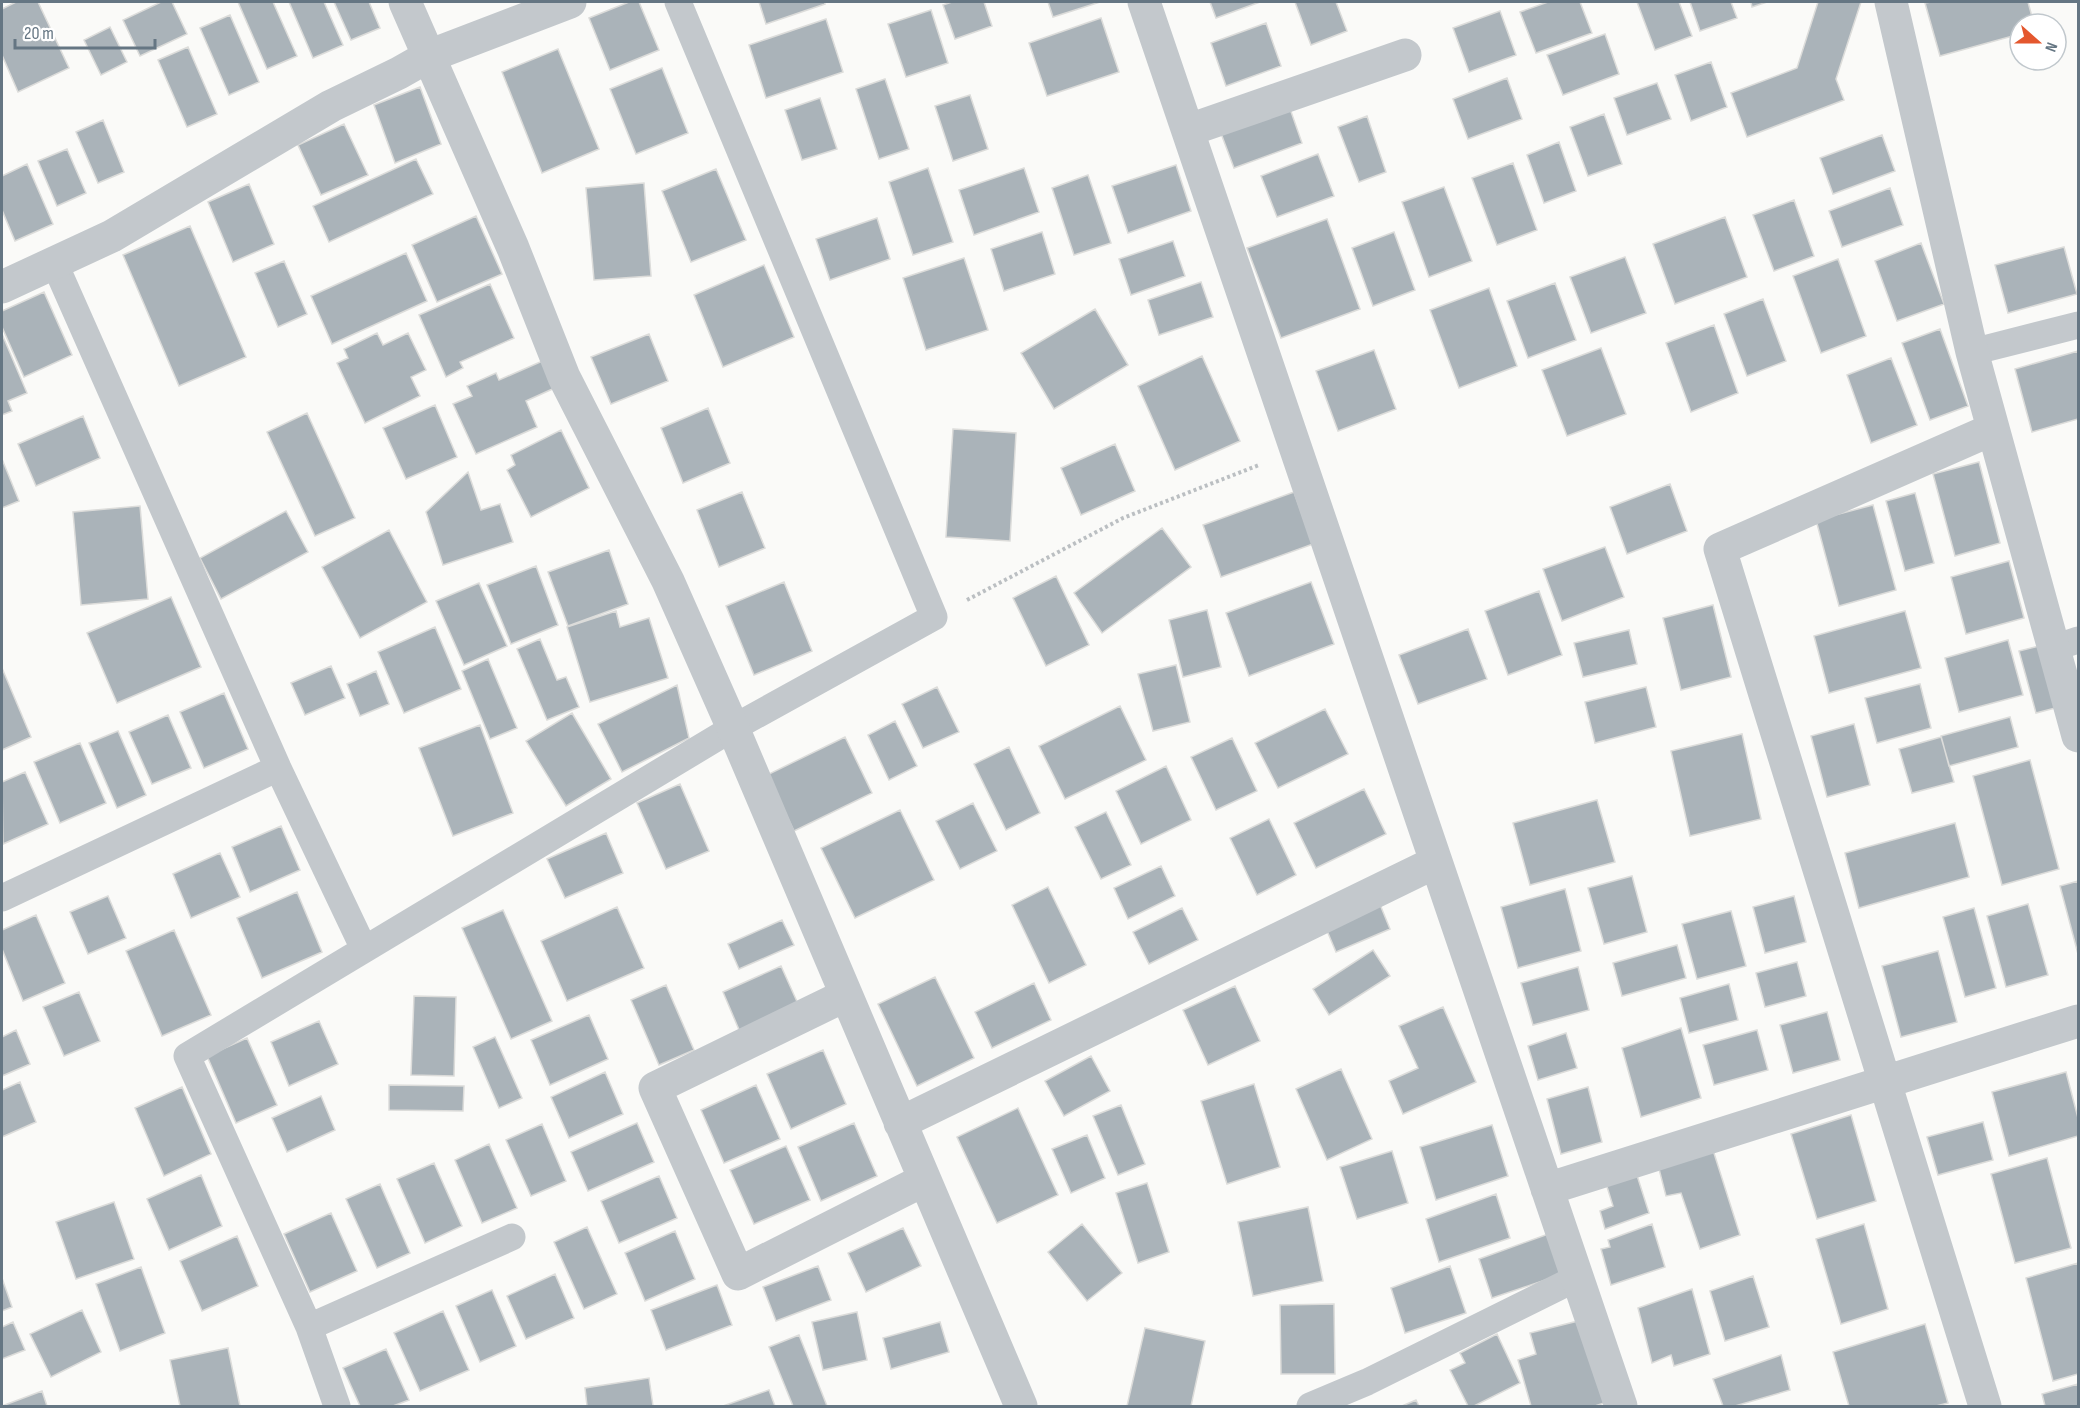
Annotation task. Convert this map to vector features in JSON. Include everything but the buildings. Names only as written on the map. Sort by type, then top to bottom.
[{"type":"street","points":[[405,2],[513,248],[564,377],[668,581],[733,728],[1021,1407]]},
{"type":"street","points":[[1144,2],[1621,1407]]},
{"type":"street","points":[[1892,2],[1972,352],[1993,429],[2066,644],[2079,736]]},
{"type":"street","points":[[4,280],[54,262],[112,236],[330,106],[429,56],[564,3]]},
{"type":"street","points":[[1189,130],[1405,55]]},
{"type":"street","points":[[1985,1407],[1720,549],[1993,429]]},
{"type":"street","points":[[900,1123],[1436,862]]},
{"type":"street","points":[[846,995],[656,1088],[738,1274],[924,1180]]},
{"type":"street","points":[[1547,1189],[2079,1021]]},
{"type":"lane","points":[[337,1407],[309,1327],[187,1056],[733,728],[934,617],[678,2]]},
{"type":"lane","points":[[54,262],[278,768],[364,949]]},
{"type":"lane","points":[[1972,352],[2079,325]]},
{"type":"lane","points":[[2,898],[278,768]]},
{"type":"lane","points":[[309,1327],[512,1237]]},
{"type":"lane","points":[[1310,1407],[1367,1382],[1577,1278]]},
{"type":"path","points":[[934,617],[1123,518],[1298,451]]}]
